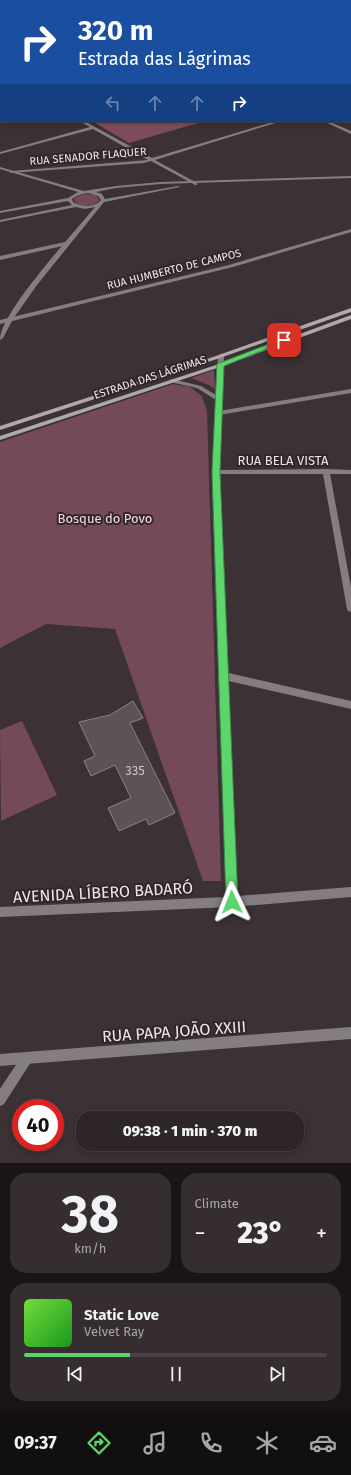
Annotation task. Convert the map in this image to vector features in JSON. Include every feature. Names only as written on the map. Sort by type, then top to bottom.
[{"type":"main road","name":"ESTRADA DAS LÁGRIMAS","points":[[0,428],[221,356],[351,310]]},
{"type":"main road","name":"ESTRADA DAS LÁGRIMAS","points":[[0,438],[172,381],[351,317]]},
{"type":"street","points":[[83,122],[193,183]]},
{"type":"street","name":"RUA SENADOR FLAQUER","points":[[12,172],[132,164],[151,160],[277,122]]},
{"type":"street","points":[[327,122],[350,132]]},
{"type":"street","points":[[0,153],[92,128]]},
{"type":"street","points":[[0,168],[63,187],[100,195],[103,197],[101,203],[65,244],[9,320],[0,338]]},
{"type":"street","points":[[0,212],[71,198],[77,194],[116,187],[160,183],[351,177]]},
{"type":"street","points":[[160,183],[165,189]]},
{"type":"street","points":[[0,221],[76,206],[89,207],[193,183]]},
{"type":"street","points":[[63,187],[70,193],[71,203],[84,215],[81,226]]},
{"type":"street","name":"RUA HUMBERTO DE CAMPOS","points":[[0,322],[231,266],[351,230]]},
{"type":"street","points":[[0,258],[65,244]]},
{"type":"street","points":[[221,356],[216,472],[232,902]]},
{"type":"street","points":[[172,381],[199,387],[219,399]]},
{"type":"street","points":[[219,413],[351,390]]},
{"type":"street","points":[[326,471],[351,609]]},
{"type":"street","name":"RUA BELA VISTA","points":[[216,472],[351,472]]},
{"type":"street","points":[[224,676],[351,705]]},
{"type":"street","name":"AVENIDA LÍBERO BADARÓ","points":[[0,912],[232,902],[351,892]]},
{"type":"street","name":"RUA PAPA JOÃO XXIII","points":[[0,1060],[351,1034]]},
{"type":"street","points":[[0,1100],[26,1058]]},
{"type":"green space","points":[[80,195],[96,195],[99,201],[87,206],[75,202],[74,198]]},
{"type":"green space","points":[[214,370],[215,389],[191,378]]},
{"type":"green space","name":"Bosque do Povo","points":[[173,384],[190,387],[202,396],[207,411],[221,881],[203,881],[115,629],[46,624],[0,648],[0,442]]},
{"type":"green space","points":[[22,721],[57,795],[1,821],[0,730]]},
{"type":"shaded area","points":[[94,122],[202,122],[129,143]]},
{"type":"building","points":[[133,701],[143,718],[130,723],[175,813],[149,825],[146,819],[119,831],[108,808],[131,798],[115,765],[91,776],[84,761],[95,756],[79,722],[110,715]]},
{"type":"route","points":[[232,902],[216,472],[220,364],[284,340]]}]
